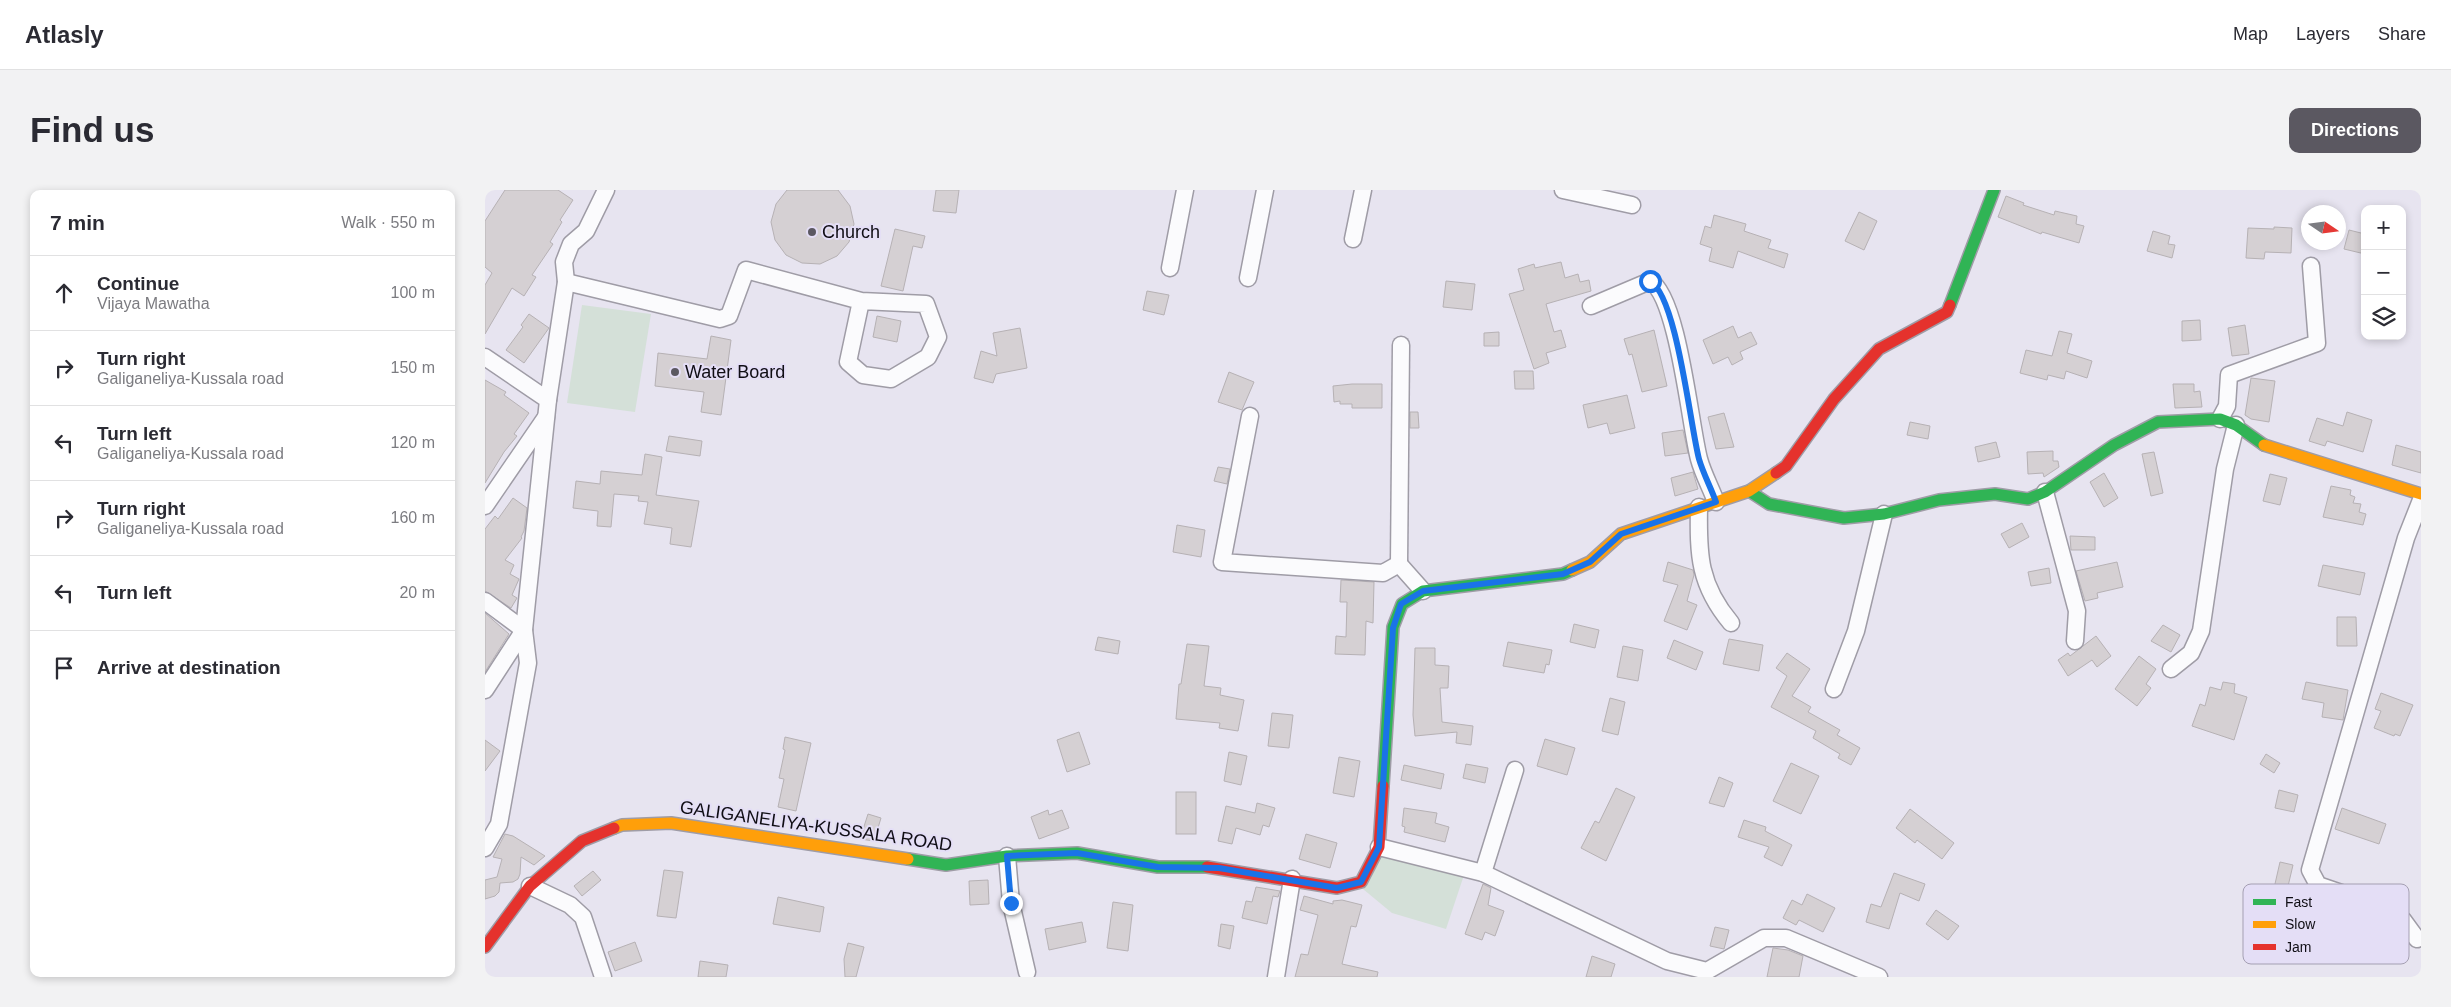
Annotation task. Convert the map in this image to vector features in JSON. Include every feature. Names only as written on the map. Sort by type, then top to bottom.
[{"type":"street","points":[[1170,268],[1185,190]]},
{"type":"street","points":[[1248,278],[1265,190]]},
{"type":"street","points":[[1353,239],[1363,190]]},
{"type":"street","points":[[1563,190],[1632,205]]},
{"type":"street","name":"GALIGANELIYA-KUSSALA ROAD","points":[[485,946],[530,886],[582,841],[622,825],[671,823],[946,865],[1007,856],[1077,853],[1158,867],[1219,868],[1337,888],[1361,882],[1379,847],[1393,628],[1401,604],[1423,591],[1563,574],[1590,562],[1621,534],[1749,491],[1786,466],[1834,399],[1879,349],[1947,312],[1994,190]]},
{"type":"street","points":[[485,848],[499,824],[529,663],[524,630],[547,408],[566,282],[564,262],[571,244],[586,230],[602,191]]},
{"type":"street","points":[[2221,419],[2227,406],[2229,375],[2317,343],[2311,266]]},
{"type":"street","points":[[566,282],[720,319],[729,316],[746,270],[861,301],[926,304],[938,337],[928,358],[891,379],[863,374],[848,362],[861,301]]},
{"type":"street","points":[[1591,306],[1650,281],[1656,284],[1671,317],[1699,460],[1716,502]]},
{"type":"street","points":[[1401,345],[1399,564],[1423,591]]},
{"type":"street","points":[[485,357],[547,408]]},
{"type":"street","points":[[485,506],[547,408]]},
{"type":"street","points":[[1250,416],[1222,562],[1383,573],[1399,564]]},
{"type":"street","points":[[1749,491],[1769,504],[1844,518],[1884,514],[1939,500],[1995,494],[2028,499],[2045,492],[2114,445],[2158,422],[2221,419],[2236,425],[2265,446],[2421,494]]},
{"type":"street","points":[[2171,669],[2191,653],[2201,631],[2225,469],[2236,425]]},
{"type":"street","points":[[2045,492],[2077,611],[2075,641]]},
{"type":"street","points":[[2318,884],[2310,870],[2406,538],[2421,500]]},
{"type":"street","points":[[1699,507],[1699,562],[1716,606],[1731,623]]},
{"type":"street","points":[[1834,689],[1856,631],[1884,514]]},
{"type":"street","points":[[485,601],[524,630]]},
{"type":"street","points":[[485,690],[524,630]]},
{"type":"street","points":[[1483,873],[1515,770]]},
{"type":"street","points":[[1379,847],[1483,873],[1667,962],[1707,971],[1763,938],[1786,938],[1879,977]]},
{"type":"street","points":[[1007,856],[1011,903],[1027,972]]},
{"type":"street","points":[[1276,977],[1292,879]]},
{"type":"street","points":[[530,886],[570,905],[583,917],[603,977]]},
{"type":"street","points":[[2409,928],[2417,939]]},
{"type":"shaded area","points":[[582,305],[651,314],[635,412],[567,403]]},
{"type":"shaded area","points":[[1384,852],[1465,872],[1446,929],[1392,913],[1363,889]]},
{"type":"building","points":[[505,190],[558,190],[573,200],[560,220],[562,222],[550,242],[553,244],[532,275],[536,277],[524,296],[512,288],[485,334],[485,285],[492,273],[485,267],[485,221]]},
{"type":"building","name":"Church","points":[[787,190],[838,190],[850,206],[854,224],[849,242],[837,256],[820,264],[802,263],[786,255],[775,240],[771,222],[776,204]]},
{"type":"building","points":[[936,190],[959,190],[956,213],[933,211]]},
{"type":"building","points":[[2006,196],[2024,203],[2023,205],[2054,215],[2055,211],[2077,216],[2076,224],[2084,226],[2079,243],[2042,232],[2041,234],[1998,217]]},
{"type":"building","points":[[1859,212],[1877,221],[1864,250],[1845,241]]},
{"type":"building","points":[[1714,215],[1746,224],[1744,231],[1771,240],[1768,248],[1788,254],[1784,268],[1738,251],[1733,268],[1709,261],[1712,248],[1700,244],[1705,226],[1711,228]]},
{"type":"building","points":[[2274,227],[2292,228],[2291,253],[2265,252],[2264,259],[2246,258],[2248,228],[2274,229]]},
{"type":"building","points":[[895,229],[925,236],[922,248],[913,246],[903,291],[881,286]]},
{"type":"building","points":[[2349,230],[2361,233],[2361,253],[2346,249]]},
{"type":"building","points":[[2153,231],[2170,236],[2168,244],[2175,245],[2172,258],[2147,251]]},
{"type":"building","points":[[1561,262],[1565,278],[1578,274],[1580,282],[1589,280],[1591,291],[1546,304],[1554,332],[1561,330],[1566,347],[1546,353],[1549,363],[1534,369],[1509,294],[1524,290],[1518,269],[1534,264],[1535,268]]},
{"type":"building","points":[[1446,281],[1475,284],[1472,310],[1443,307]]},
{"type":"building","points":[[1147,291],[1169,295],[1164,315],[1143,310]]},
{"type":"building","points":[[529,314],[549,328],[524,363],[506,350],[523,327],[521,325]]},
{"type":"building","points":[[877,316],[901,321],[897,342],[873,337]]},
{"type":"building","points":[[2200,320],[2201,340],[2182,341],[2182,321]]},
{"type":"building","points":[[2245,325],[2249,354],[2232,356],[2228,328]]},
{"type":"building","points":[[1733,326],[1738,338],[1751,332],[1757,344],[1740,352],[1743,359],[1732,365],[1728,357],[1713,364],[1703,340]]},
{"type":"building","points":[[1020,328],[1027,368],[996,374],[993,383],[974,378],[981,351],[997,356],[993,333]]},
{"type":"building","points":[[1654,330],[1667,386],[1642,392],[1632,354],[1629,355],[1624,339]]},
{"type":"building","points":[[2059,331],[2072,334],[2067,353],[2092,361],[2087,378],[2066,371],[2064,379],[2048,375],[2047,380],[2020,373],[2026,350],[2052,356]]},
{"type":"building","points":[[1499,332],[1499,346],[1484,346],[1484,333]]},
{"type":"building","points":[[711,336],[731,340],[721,415],[701,412],[704,392],[655,386],[658,353],[707,359]]},
{"type":"building","points":[[1514,371],[1533,371],[1534,389],[1515,389]]},
{"type":"building","points":[[1229,372],[1254,382],[1242,410],[1218,402]]},
{"type":"building","points":[[2251,378],[2275,381],[2269,422],[2251,419],[2245,415]]},
{"type":"building","points":[[485,380],[506,392],[504,395],[529,413],[514,434],[517,436],[504,452],[485,483]]},
{"type":"building","points":[[1382,384],[1382,408],[1352,408],[1352,404],[1340,404],[1340,401],[1334,402],[1333,386]]},
{"type":"building","points":[[2173,384],[2194,384],[2194,392],[2200,391],[2202,407],[2175,408]]},
{"type":"building","points":[[1627,395],[1635,428],[1610,434],[1607,423],[1588,428],[1583,405]]},
{"type":"building","points":[[1410,412],[1418,412],[1419,428],[1410,428]]},
{"type":"building","points":[[2347,412],[2372,420],[2363,452],[2327,441],[2325,446],[2309,441],[2317,418],[2343,426]]},
{"type":"building","points":[[1724,413],[1734,447],[1716,449],[1708,417]]},
{"type":"building","points":[[1910,422],[1930,426],[1928,439],[1907,435]]},
{"type":"building","points":[[1683,430],[1688,453],[1665,456],[1662,433]]},
{"type":"building","points":[[669,436],[702,441],[700,456],[666,451]]},
{"type":"building","points":[[1996,442],[2000,457],[1978,462],[1975,447]]},
{"type":"building","points":[[2396,445],[2421,452],[2421,473],[2392,465]]},
{"type":"building","points":[[2053,451],[2053,461],[2058,461],[2059,467],[2044,477],[2043,473],[2028,474],[2027,452]]},
{"type":"building","points":[[2154,452],[2163,493],[2151,496],[2142,454]]},
{"type":"building","points":[[645,454],[662,457],[656,495],[699,501],[691,547],[670,544],[672,528],[644,524],[648,502],[638,501],[639,496],[614,494],[611,527],[597,526],[598,511],[573,508],[576,481],[600,484],[601,471],[642,475]]},
{"type":"building","points":[[1218,467],[1230,469],[1227,484],[1214,481]]},
{"type":"building","points":[[1693,472],[1698,489],[1675,496],[1671,478]]},
{"type":"building","points":[[2104,473],[2118,498],[2104,507],[2090,482]]},
{"type":"building","points":[[2270,474],[2287,478],[2280,505],[2263,501]]},
{"type":"building","points":[[2331,486],[2351,490],[2350,495],[2355,497],[2353,503],[2361,504],[2359,512],[2366,514],[2363,525],[2323,517]]},
{"type":"building","points":[[513,498],[527,508],[522,538],[505,560],[514,565],[510,574],[519,579],[512,595],[517,598],[511,608],[485,591],[485,529],[495,516],[498,519]]},
{"type":"building","points":[[2022,523],[2029,537],[2009,548],[2001,534]]},
{"type":"building","points":[[1177,525],[1205,530],[1201,557],[1173,552]]},
{"type":"building","points":[[2070,536],[2095,537],[2095,550],[2071,550]]},
{"type":"building","points":[[1668,562],[1693,570],[1694,575],[1687,601],[1697,605],[1687,630],[1664,621],[1678,585],[1663,581]]},
{"type":"building","points":[[2117,562],[2123,587],[2097,593],[2098,598],[2085,601],[2076,571]]},
{"type":"building","points":[[2323,565],[2365,573],[2360,595],[2318,586]]},
{"type":"building","points":[[2049,568],[2051,583],[2031,586],[2028,572]]},
{"type":"building","points":[[1341,580],[1374,582],[1373,623],[1366,621],[1365,655],[1335,654],[1336,636],[1346,637],[1347,602],[1340,602]]},
{"type":"building","points":[[485,613],[509,634],[485,672]]},
{"type":"building","points":[[2337,617],[2356,617],[2357,646],[2337,646]]},
{"type":"building","points":[[1574,624],[1599,630],[1595,648],[1570,642]]},
{"type":"building","points":[[2163,625],[2180,635],[2171,652],[2151,641]]},
{"type":"building","points":[[2096,636],[2111,656],[2097,667],[2092,660],[2068,676],[2058,660],[2068,653],[2070,656]]},
{"type":"building","points":[[1098,637],[1120,641],[1118,654],[1095,650]]},
{"type":"building","points":[[1729,639],[1763,645],[1759,671],[1723,664]]},
{"type":"building","points":[[1674,640],[1703,652],[1696,670],[1667,658]]},
{"type":"building","points":[[1508,642],[1552,650],[1549,665],[1546,664],[1544,673],[1503,666]]},
{"type":"building","points":[[1187,644],[1209,646],[1204,686],[1221,688],[1220,695],[1244,700],[1238,731],[1219,728],[1220,723],[1176,719],[1179,684],[1181,684]]},
{"type":"building","points":[[1623,646],[1643,650],[1638,681],[1617,677]]},
{"type":"building","points":[[1415,648],[1435,648],[1435,665],[1449,666],[1448,688],[1440,688],[1442,722],[1473,726],[1471,745],[1456,743],[1457,732],[1415,736],[1413,715]]},
{"type":"building","points":[[1787,653],[1810,669],[1792,696],[1811,707],[1808,712],[1840,730],[1837,735],[1860,748],[1851,765],[1838,758],[1840,754],[1813,738],[1816,731],[1771,707],[1787,676],[1776,668]]},
{"type":"building","points":[[2139,656],[2156,669],[2146,684],[2151,688],[2137,706],[2115,689]]},
{"type":"building","points":[[2223,682],[2235,684],[2234,693],[2247,697],[2234,740],[2192,726],[2200,704],[2205,706],[2210,687],[2221,690]]},
{"type":"building","points":[[2306,682],[2348,690],[2343,720],[2322,717],[2324,703],[2302,699]]},
{"type":"building","points":[[2381,693],[2413,705],[2400,736],[2395,734],[2394,736],[2374,728],[2381,711],[2375,709]]},
{"type":"building","points":[[1610,698],[1625,702],[1618,735],[1602,731]]},
{"type":"building","points":[[1272,713],[1293,715],[1289,748],[1268,746]]},
{"type":"building","points":[[1079,732],[1090,764],[1067,772],[1057,740]]},
{"type":"building","points":[[785,737],[811,743],[796,811],[778,807],[784,779],[779,778],[785,750],[783,749]]},
{"type":"building","points":[[1545,739],[1575,748],[1567,775],[1537,766]]},
{"type":"building","points":[[485,740],[500,751],[485,771]]},
{"type":"building","points":[[1229,752],[1247,756],[1241,785],[1224,781]]},
{"type":"building","points":[[2266,754],[2280,763],[2274,773],[2260,764]]},
{"type":"building","points":[[1339,757],[1360,761],[1354,797],[1333,793]]},
{"type":"building","points":[[1791,763],[1819,776],[1801,814],[1773,801]]},
{"type":"building","points":[[1466,764],[1488,768],[1485,783],[1463,778]]},
{"type":"building","points":[[1404,765],[1444,774],[1441,789],[1401,780]]},
{"type":"building","points":[[1719,777],[1733,783],[1724,807],[1709,803]]},
{"type":"building","points":[[1616,788],[1635,797],[1606,861],[1581,848],[1595,821],[1599,823]]},
{"type":"building","points":[[2279,790],[2298,795],[2294,812],[2275,808]]},
{"type":"building","points":[[1176,792],[1196,792],[1196,834],[1176,834]]},
{"type":"building","points":[[1257,803],[1275,808],[1269,827],[1263,825],[1260,835],[1236,828],[1232,844],[1218,841],[1226,806],[1255,813]]},
{"type":"building","points":[[1404,808],[1437,813],[1435,823],[1449,827],[1445,842],[1404,832],[1405,827],[1402,826]]},
{"type":"building","points":[[2342,808],[2386,824],[2379,844],[2335,829]]},
{"type":"building","points":[[1910,809],[1954,843],[1942,859],[1917,840],[1915,843],[1896,828]]},
{"type":"building","points":[[1048,810],[1049,815],[1062,810],[1069,828],[1039,839],[1031,817]]},
{"type":"building","points":[[868,814],[881,818],[874,841],[860,839]]},
{"type":"building","points":[[1744,820],[1766,827],[1765,831],[1792,845],[1782,866],[1764,857],[1769,847],[1738,837]]},
{"type":"building","points":[[505,834],[513,836],[545,856],[534,865],[521,857],[518,879],[513,882],[500,883],[499,892],[495,896],[485,899],[485,880],[497,877],[502,859],[493,857]]},
{"type":"building","points":[[1306,834],[1337,843],[1330,868],[1299,859]]},
{"type":"building","points":[[2280,862],[2293,865],[2289,884],[2275,884]]},
{"type":"building","points":[[664,870],[683,872],[676,918],[657,916]]},
{"type":"building","points":[[593,871],[601,880],[582,896],[574,886]]},
{"type":"building","points":[[1894,873],[1925,884],[1919,901],[1900,893],[1889,929],[1866,922],[1871,904],[1881,907]]},
{"type":"building","points":[[988,880],[989,904],[970,905],[969,881]]},
{"type":"building","points":[[1483,884],[1491,888],[1488,905],[1504,911],[1495,936],[1485,932],[1482,940],[1465,934]]},
{"type":"building","points":[[1256,887],[1280,891],[1278,897],[1273,896],[1267,924],[1242,918],[1246,901],[1252,902]]},
{"type":"building","points":[[1807,894],[1835,908],[1823,932],[1799,920],[1796,925],[1783,918],[1792,900],[1802,905]]},
{"type":"building","points":[[1304,896],[1333,904],[1333,901],[1342,900],[1362,905],[1356,927],[1351,926],[1342,964],[1378,972],[1377,977],[1295,977],[1301,954],[1308,955],[1318,915],[1300,910]]},
{"type":"building","points":[[778,897],[824,907],[820,932],[773,924]]},
{"type":"building","points":[[1113,902],[1133,905],[1128,951],[1107,948]]},
{"type":"building","points":[[1936,910],[1959,926],[1948,940],[1926,924]]},
{"type":"building","points":[[1082,922],[1086,942],[1049,950],[1045,929]]},
{"type":"building","points":[[1221,924],[1234,926],[1230,949],[1218,946]]},
{"type":"building","points":[[1715,927],[1729,930],[1724,949],[1710,946]]},
{"type":"building","points":[[635,942],[642,961],[615,971],[608,952]]},
{"type":"building","points":[[848,943],[864,947],[856,977],[845,977],[844,959]]},
{"type":"building","points":[[1773,948],[1788,950],[1803,956],[1799,977],[1767,977]]},
{"type":"building","points":[[1592,956],[1615,964],[1611,977],[1586,977]]},
{"type":"building","points":[[700,961],[728,965],[726,977],[698,977]]},
{"type":"traffic: fast","points":[[1950,305],[1994,190]]},
{"type":"traffic: fast","points":[[1749,491],[1769,504],[1844,518],[1884,514],[1939,500],[1995,494],[2028,499],[2045,492],[2114,445],[2158,422],[2220,419],[2236,425],[2264,445]]},
{"type":"traffic: fast","points":[[1383,786],[1393,627],[1402,604],[1423,591],[1563,574],[1572,570]]},
{"type":"traffic: fast","points":[[908,859],[946,865],[1007,856],[1077,853],[1158,867],[1207,867]]},
{"type":"traffic: slow","points":[[2264,445],[2421,494]]},
{"type":"traffic: slow","points":[[1572,570],[1590,562],[1621,534],[1749,491],[1776,473]]},
{"type":"traffic: slow","points":[[614,828],[622,825],[671,823],[908,859]]},
{"type":"traffic: jam","points":[[1776,473],[1786,466],[1834,399],[1879,349],[1947,312],[1950,305]]},
{"type":"traffic: jam","points":[[1207,867],[1337,888],[1361,882],[1379,847],[1383,786]]},
{"type":"traffic: jam","points":[[485,947],[530,886],[582,841],[614,828]]},
{"type":"place","name":"Church","points":[[812,232]]},
{"type":"place","name":"Water Board","points":[[675,372]]},
{"type":"route","points":[[1011,903],[1007,856],[1077,853],[1158,867],[1219,868],[1337,888],[1361,882],[1379,847],[1393,628],[1401,604],[1423,591],[1563,574],[1590,562],[1621,534],[1716,502],[1699,460],[1671,317],[1656,284],[1650,281]]}]
